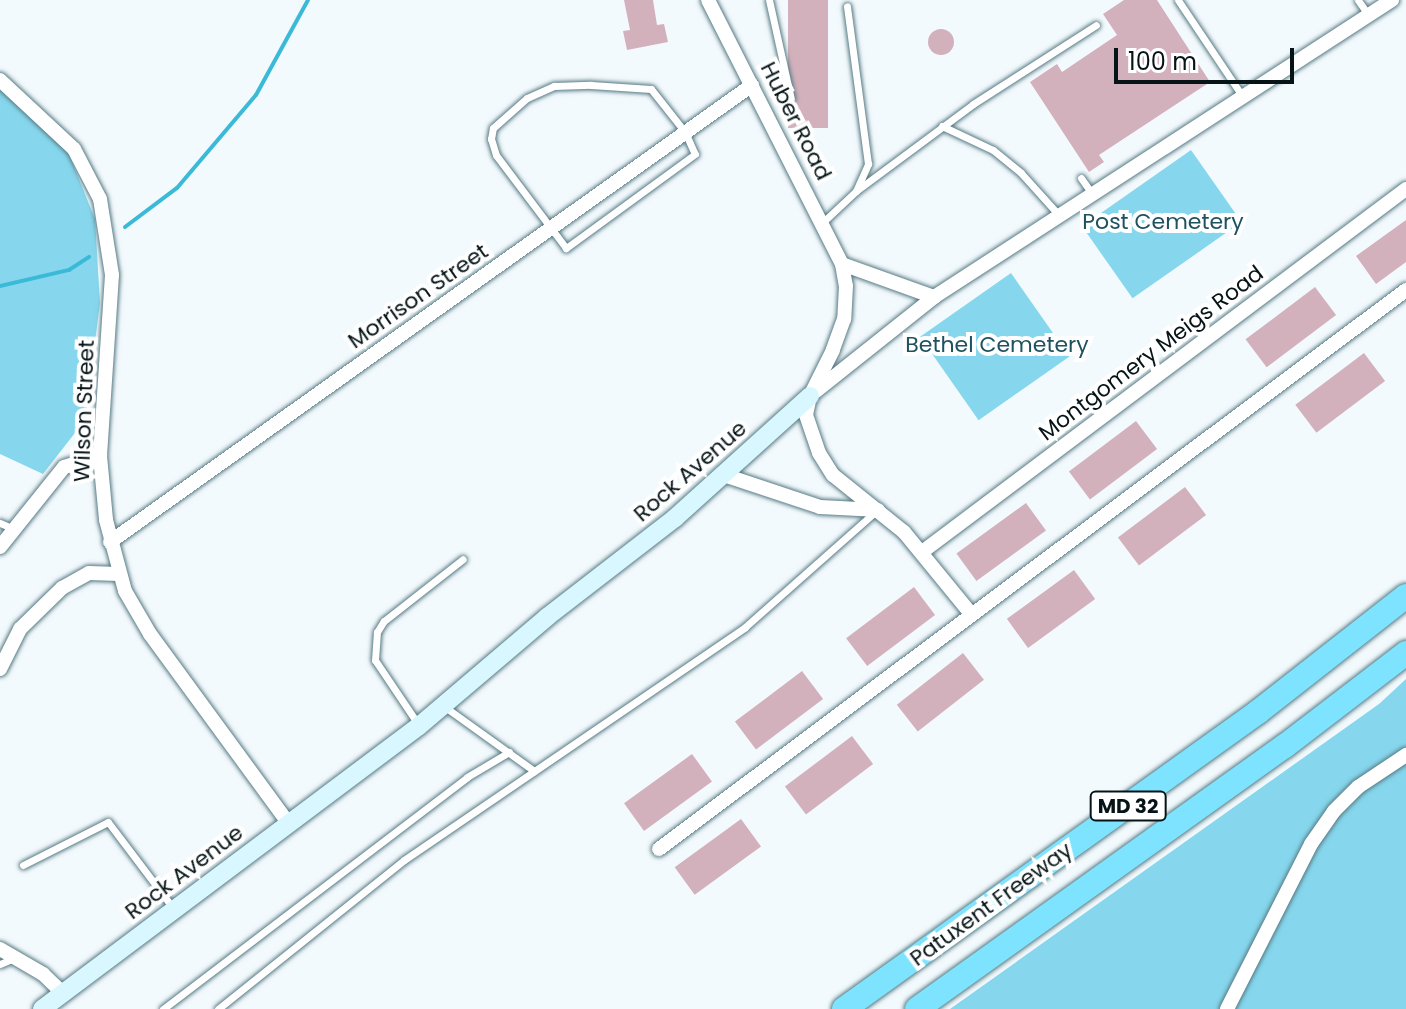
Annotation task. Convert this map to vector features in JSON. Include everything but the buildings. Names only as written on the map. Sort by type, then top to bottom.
[{"type":"highway","name":"Patuxent Freeway","points":[[844,1009],[1258,712],[1406,596]]},
{"type":"highway","name":"Patuxent Freeway","points":[[917,1009],[1285,746],[1406,653]]},
{"type":"street","name":"Huber Road","points":[[708,0],[842,264],[846,286],[844,319],[810,396]]},
{"type":"street","name":"Rock Avenue","points":[[42,1009],[419,726],[537,625],[638,548],[810,396],[934,297],[1392,0]]},
{"type":"street","name":"Wilson Street","points":[[0,80],[74,149],[100,199],[112,275],[100,456],[110,542],[119,574],[150,634],[289,824]]},
{"type":"street","name":"Morrison Street","points":[[110,542],[752,85]]},
{"type":"street","name":"Montgomery Meigs Road","points":[[922,552],[1406,189]]},
{"type":"street","points":[[842,264],[934,297]]},
{"type":"street","points":[[659,849],[1406,290]]},
{"type":"street","points":[[810,396],[806,415],[819,453],[833,475],[878,510],[922,552],[971,614]]},
{"type":"street","points":[[0,547],[7,526],[64,467],[100,456]]},
{"type":"street","points":[[724,475],[820,507],[878,510]]},
{"type":"street","points":[[0,669],[20,629],[62,588],[89,573],[119,574]]},
{"type":"street","points":[[1227,1009],[1311,844],[1334,811],[1358,787],[1406,755]]},
{"type":"street","points":[[0,949],[43,974],[63,993]]},
{"type":"lane","points":[[769,0],[791,99]]},
{"type":"lane","points":[[1178,0],[1243,97]]},
{"type":"lane","points":[[1358,0],[1369,16]]},
{"type":"lane","points":[[847,6],[868,148],[868,164],[856,191]]},
{"type":"lane","points":[[823,222],[856,191],[942,126],[1096,25]]},
{"type":"lane","points":[[554,86],[644,87],[657,95],[685,132],[694,149],[693,158],[569,248],[550,228],[496,155],[491,139],[493,128],[527,98],[554,86]]},
{"type":"lane","points":[[942,126],[993,150],[1021,173],[1059,215]]},
{"type":"lane","points":[[1081,178],[1092,194]]},
{"type":"lane","points":[[218,1009],[404,860],[745,627],[878,510]]},
{"type":"lane","points":[[419,726],[375,660],[377,632],[384,621],[463,559]]},
{"type":"lane","points":[[444,706],[465,725],[534,771]]},
{"type":"lane","points":[[163,1009],[467,777],[509,752]]},
{"type":"lane","points":[[23,865],[108,822],[175,909]]},
{"type":"lane","points":[[0,964],[16,957]]},
{"type":"green space","points":[[0,87],[66,147],[95,219],[100,303],[85,420],[43,474],[0,454]]},
{"type":"green space","name":"Post Cemetery","points":[[1191,150],[1241,222],[1133,298],[1082,226]]},
{"type":"green space","name":"Bethel Cemetery","points":[[1011,273],[1070,357],[979,420],[920,337]]},
{"type":"green space","points":[[1406,679],[1406,1009],[950,1009],[1379,704]]},
{"type":"waterway","points":[[125,227],[177,188],[256,95],[308,0]]},
{"type":"waterway","points":[[0,286],[69,270],[89,257]]}]
